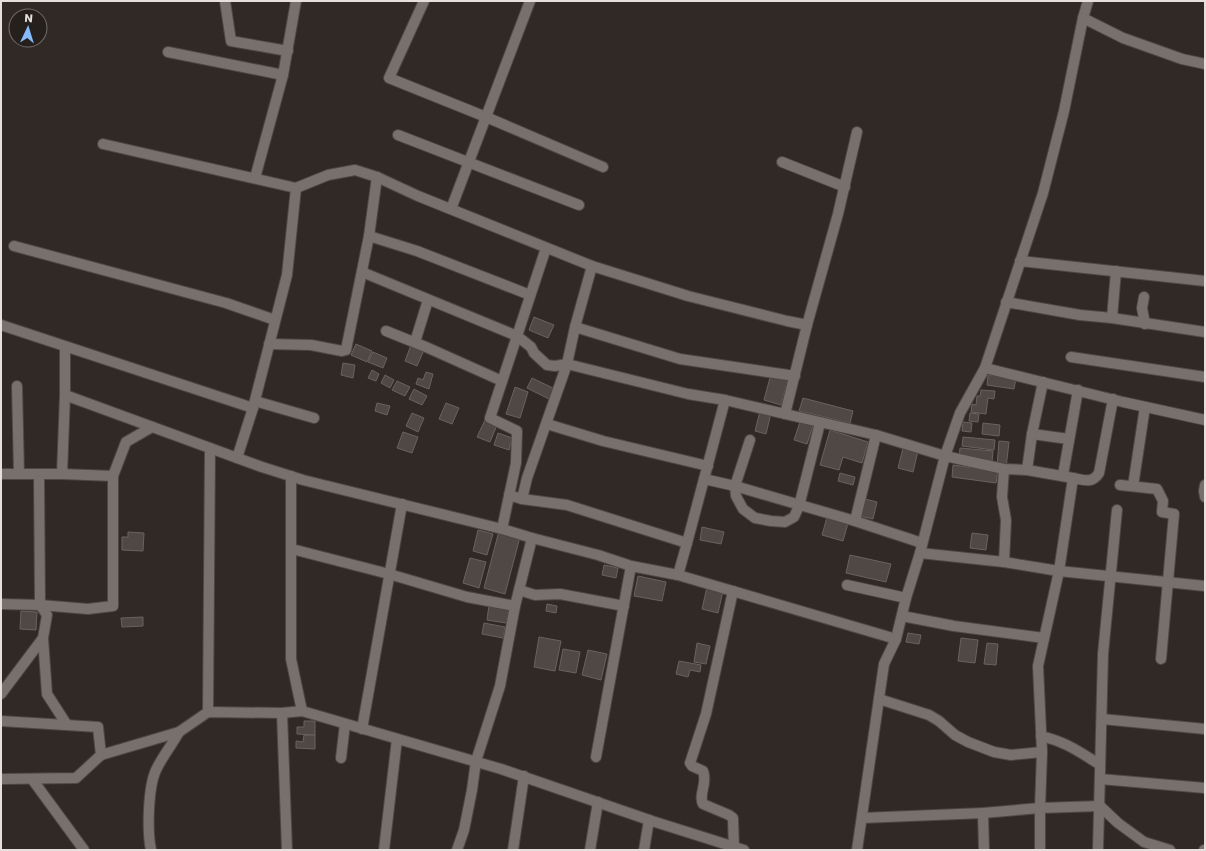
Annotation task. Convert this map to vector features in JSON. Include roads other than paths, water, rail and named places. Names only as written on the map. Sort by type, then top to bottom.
[{"type":"street","points":[[226,1],[231,41],[288,51]]},
{"type":"street","points":[[255,178],[283,75],[296,1]]},
{"type":"street","points":[[424,1],[389,78],[486,117],[603,167]]},
{"type":"street","points":[[451,209],[530,1]]},
{"type":"street","points":[[857,850],[884,664],[896,639],[945,456],[960,413],[985,368],[1043,193],[1064,110],[1083,18],[1088,1]]},
{"type":"street","points":[[1083,18],[1123,38],[1182,59],[1205,64]]},
{"type":"street","points":[[168,52],[283,75]]},
{"type":"street","points":[[785,414],[807,325],[845,187],[857,132]]},
{"type":"street","points":[[398,135],[579,204]]},
{"type":"street","points":[[102,144],[296,188],[328,175],[355,170],[377,177],[451,209],[592,266],[688,296],[807,325]]},
{"type":"street","points":[[782,162],[845,187]]},
{"type":"street","points":[[269,344],[311,345],[342,351],[346,350],[369,236],[377,177]]},
{"type":"street","points":[[237,458],[254,404],[287,275],[296,188]]},
{"type":"street","points":[[369,236],[417,251],[530,295]]},
{"type":"street","points":[[14,246],[226,304],[275,320]]},
{"type":"street","points":[[502,529],[516,463],[517,431],[490,418],[546,248]]},
{"type":"street","points":[[1020,261],[1205,281]]},
{"type":"street","points":[[522,499],[527,478],[567,364],[575,327],[592,266]]},
{"type":"street","points":[[1112,318],[1116,271]]},
{"type":"street","points":[[362,272],[516,336],[531,347],[534,353],[547,365],[555,366],[567,364],[688,394],[725,400],[785,414],[876,436],[945,456],[1004,469],[1027,470],[1090,481],[1095,478],[1099,473],[1113,399]]},
{"type":"street","points":[[1144,297],[1142,308],[1145,324]]},
{"type":"street","points":[[414,342],[428,300]]},
{"type":"street","points":[[1006,302],[1080,315],[1112,318],[1205,332]]},
{"type":"street","points":[[1,325],[65,347],[254,404],[314,418]]},
{"type":"street","points":[[575,327],[680,359],[795,376]]},
{"type":"street","points":[[386,331],[502,380]]},
{"type":"street","points":[[62,474],[65,347]]},
{"type":"street","points":[[1071,357],[1205,377]]},
{"type":"street","points":[[985,368],[1205,420]]},
{"type":"street","points":[[1027,470],[1032,434],[1043,382]]},
{"type":"street","points":[[17,386],[19,474]]},
{"type":"street","points":[[1040,850],[1042,752],[1038,666],[1059,571],[1070,502],[1068,477],[1069,439],[1078,390]]},
{"type":"street","points":[[65,395],[237,458],[291,476],[502,529],[598,555],[632,566],[678,575],[896,639]]},
{"type":"street","points":[[678,575],[725,400]]},
{"type":"street","points":[[1133,486],[1145,407]]},
{"type":"street","points":[[750,440],[735,486],[736,496],[743,509],[755,518],[785,522],[794,517],[799,506],[820,423]]},
{"type":"street","points":[[547,424],[603,441],[708,466]]},
{"type":"street","points":[[1,604],[40,605],[88,610],[113,606],[113,476],[126,442],[152,427]]},
{"type":"street","points":[[1032,434],[1069,439]]},
{"type":"street","points":[[855,521],[876,436]]},
{"type":"street","points":[[208,712],[210,448]]},
{"type":"street","points":[[1004,469],[1002,497],[1006,520],[1004,562]]},
{"type":"street","points":[[1,474],[113,476]]},
{"type":"street","points":[[39,474],[40,605],[47,615],[43,638],[47,694],[67,725]]},
{"type":"street","points":[[291,476],[291,659],[302,711]]},
{"type":"street","points":[[704,480],[735,486],[799,506],[855,521],[921,548],[1059,571],[1205,586]]},
{"type":"street","points":[[1120,485],[1157,489],[1163,501],[1162,512],[1174,514],[1160,659]]},
{"type":"street","points":[[1205,485],[1205,497]]},
{"type":"street","points":[[509,495],[522,499],[567,505],[687,543]]},
{"type":"street","points":[[362,729],[402,504]]},
{"type":"street","points":[[1098,850],[1103,654],[1117,510]]},
{"type":"street","points":[[457,850],[464,830],[476,761],[500,686],[515,606],[532,538]]},
{"type":"street","points":[[292,549],[390,574],[467,597],[515,606]]},
{"type":"street","points":[[596,757],[632,566]]},
{"type":"street","points":[[847,585],[906,598]]},
{"type":"street","points":[[519,590],[535,595],[560,594],[624,606]]},
{"type":"street","points":[[1,780],[76,778],[101,755],[179,732],[208,712],[282,713],[302,711],[524,776],[649,820],[738,849],[733,818],[703,804],[701,800],[705,776],[703,771],[692,766],[690,763],[706,714],[733,591]]},
{"type":"street","points":[[902,616],[954,626],[1044,638]]},
{"type":"street","points":[[1,694],[43,638]]},
{"type":"street","points":[[879,699],[929,715],[939,721],[955,735],[968,742],[994,752],[1011,755],[1042,752]]},
{"type":"street","points":[[282,713],[286,850]]},
{"type":"street","points":[[1102,719],[1205,729]]},
{"type":"street","points":[[1,721],[98,726],[101,755]]},
{"type":"street","points":[[341,758],[345,724]]},
{"type":"street","points":[[140,850],[150,846],[149,806],[156,771],[179,732]]},
{"type":"street","points":[[1041,736],[1059,741],[1074,748],[1100,764]]},
{"type":"street","points":[[384,850],[397,739]]},
{"type":"street","points":[[512,850],[524,776]]},
{"type":"street","points":[[32,779],[84,850]]},
{"type":"street","points":[[1100,779],[1205,788]]},
{"type":"street","points":[[590,850],[598,802]]},
{"type":"street","points":[[862,818],[1100,806],[1118,823],[1144,842],[1170,850]]},
{"type":"street","points":[[983,813],[984,850]]},
{"type":"street","points":[[644,850],[649,820]]}]
